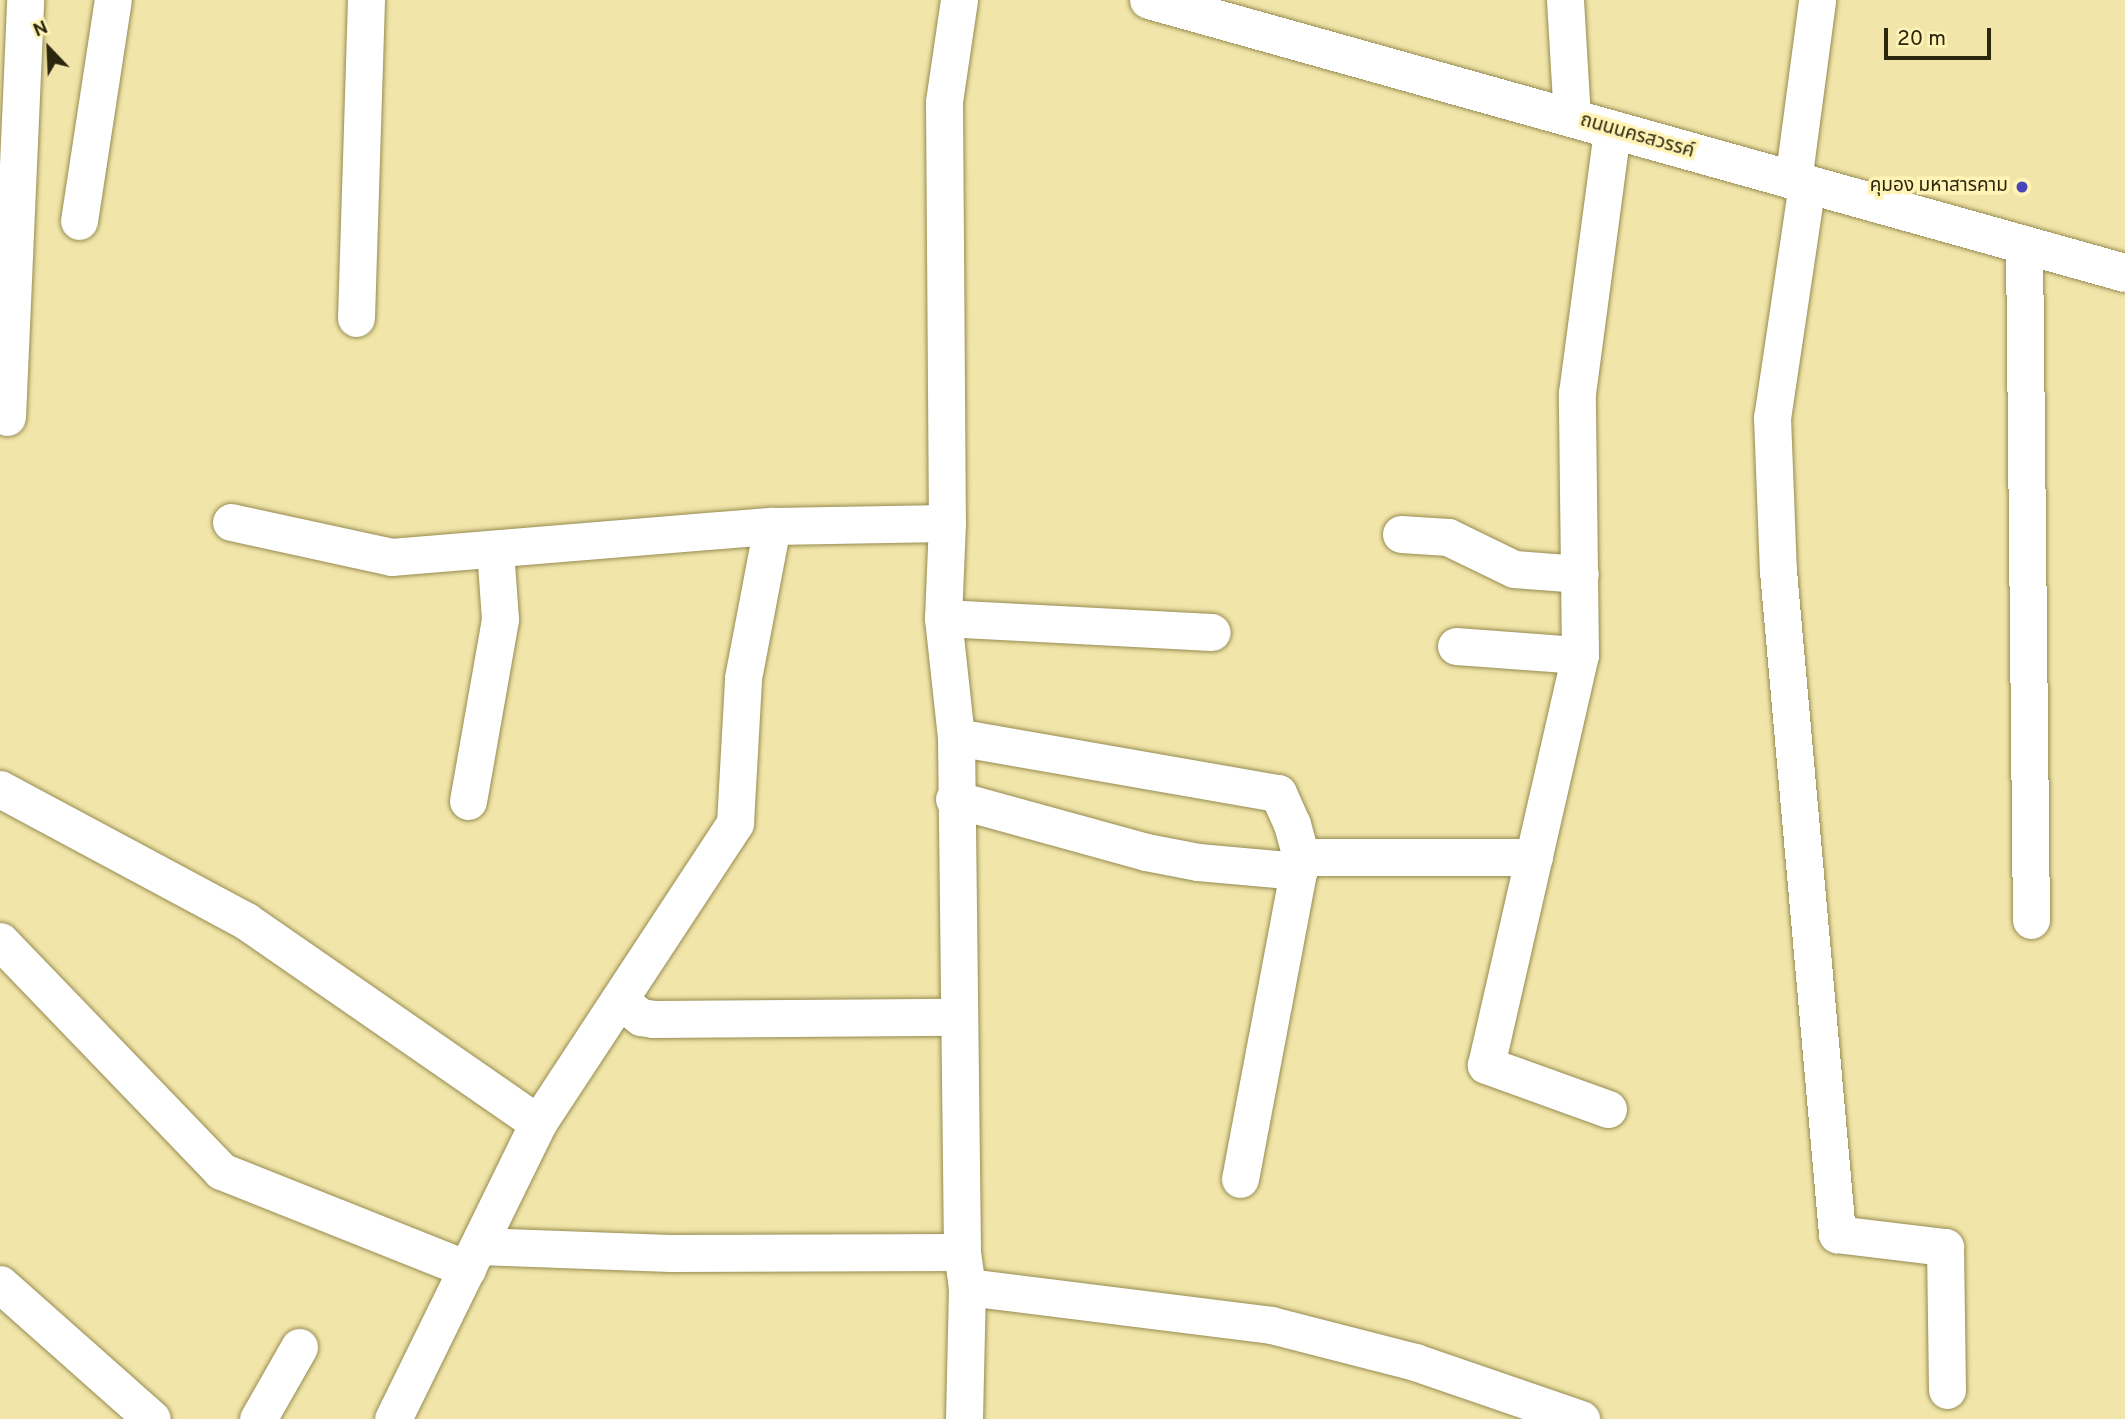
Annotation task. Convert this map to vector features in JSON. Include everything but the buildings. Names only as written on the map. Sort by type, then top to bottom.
[{"type":"main road","name":"ถนนนครสวรรค์","points":[[1149,0],[2125,273]]},
{"type":"street","points":[[7,417],[25,0]]},
{"type":"street","points":[[79,221],[113,0]]},
{"type":"street","points":[[356,318],[366,0]]},
{"type":"street","points":[[960,0],[944,102],[947,523],[943,618],[956,737],[954,799],[964,1270],[964,1419]]},
{"type":"street","points":[[1565,0],[1572,118]]},
{"type":"street","points":[[1817,0],[1800,182],[1772,416],[1778,572],[1837,1234],[1945,1247],[1947,1390]]},
{"type":"street","points":[[1608,1109],[1486,1065],[1580,654],[1577,393],[1612,129]]},
{"type":"street","points":[[2024,244],[2031,920]]},
{"type":"street","points":[[231,522],[391,557],[772,527],[947,523]]},
{"type":"street","points":[[393,1419],[538,1124],[735,823],[743,678],[772,527]]},
{"type":"street","points":[[1401,534],[1448,537],[1514,569],[1580,574]]},
{"type":"street","points":[[468,800],[500,619],[495,548]]},
{"type":"street","points":[[943,618],[1212,632]]},
{"type":"street","points":[[1456,646],[1580,654]]},
{"type":"street","points":[[956,737],[1278,793],[1292,824],[1300,864],[1240,1179]]},
{"type":"street","points":[[0,789],[246,921],[538,1124]]},
{"type":"street","points":[[954,799],[1146,852],[1198,862],[1300,864],[1534,857]]},
{"type":"street","points":[[0,942],[221,1171],[473,1257],[670,1253],[964,1270],[1271,1325],[1415,1362],[1581,1419]]},
{"type":"street","points":[[619,1000],[641,1017],[653,1019],[958,1017]]},
{"type":"street","points":[[0,1284],[152,1419]]},
{"type":"street","points":[[258,1419],[299,1348]]},
{"type":"place","name":"คุมอง มหาสารคาม","points":[[2022,187]]}]
